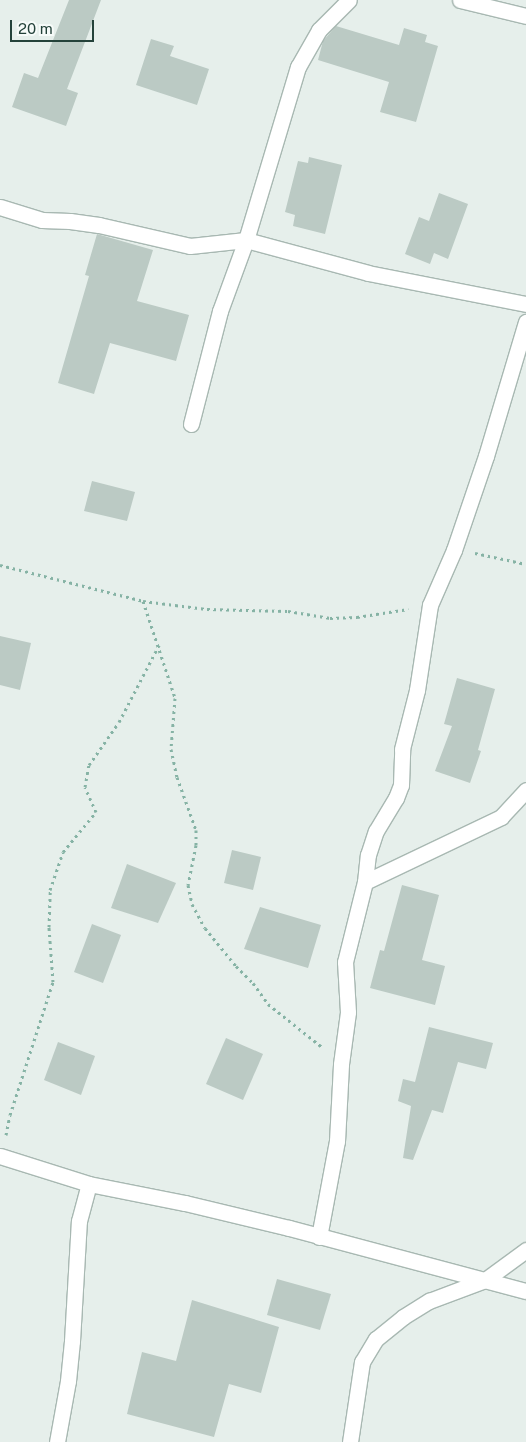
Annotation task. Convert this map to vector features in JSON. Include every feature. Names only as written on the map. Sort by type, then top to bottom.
[{"type":"street","points":[[191,424],[220,310],[246,240],[298,67],[319,30],[350,0]]},
{"type":"street","points":[[460,0],[526,16]]},
{"type":"street","points":[[0,207],[42,220],[99,225],[190,246],[246,240],[368,273],[526,304]]},
{"type":"street","points":[[319,1237],[337,1141],[341,1064],[348,1012],[345,962],[365,882],[368,855],[376,830],[396,798],[401,785],[402,749],[417,690],[430,605],[454,550],[486,456],[526,322]]},
{"type":"street","points":[[365,882],[501,816],[526,790]]},
{"type":"street","points":[[1,1156],[88,1184],[185,1203],[526,1291]]},
{"type":"street","points":[[56,1442],[68,1373],[79,1221],[88,1184]]},
{"type":"street","points":[[350,1442],[362,1362],[376,1339],[403,1317],[429,1301],[485,1280],[526,1250]]},
{"type":"path","points":[[454,550],[526,564]]},
{"type":"path","points":[[0,565],[143,601],[207,609],[288,611],[330,618],[385,614],[430,605]]},
{"type":"path","points":[[143,601],[175,698],[171,749],[177,776],[196,830],[196,845],[188,885],[192,904],[204,928],[253,983],[268,1004],[341,1064]]},
{"type":"path","points":[[1,1156],[10,1115],[53,982],[48,927],[50,890],[63,852],[96,812],[85,787],[89,765],[119,722],[159,645]]},
{"type":"building","points":[[69,0],[101,0],[67,89],[78,93],[66,126],[12,107],[24,73],[38,78]]},
{"type":"building","points":[[336,26],[399,45],[404,28],[427,35],[425,42],[438,46],[416,122],[380,112],[389,82],[318,60],[323,41]]},
{"type":"building","points":[[151,39],[174,46],[170,56],[209,69],[197,105],[136,85]]},
{"type":"building","points":[[309,157],[342,165],[325,234],[293,226],[295,215],[285,212],[298,161],[308,163]]},
{"type":"building","points":[[439,193],[468,204],[448,259],[434,253],[430,264],[405,254],[419,217],[429,221]]},
{"type":"building","points":[[97,234],[153,250],[137,301],[189,315],[176,361],[110,343],[94,394],[58,383],[89,276],[85,275]]},
{"type":"building","points":[[92,481],[135,492],[127,521],[84,511]]},
{"type":"building","points":[[0,636],[31,643],[20,690],[0,685]]},
{"type":"building","points":[[457,678],[495,689],[478,750],[481,751],[470,783],[435,771],[452,726],[444,724]]},
{"type":"building","points":[[232,850],[261,857],[253,890],[224,883]]},
{"type":"building","points":[[127,864],[176,883],[158,923],[111,908]]},
{"type":"building","points":[[402,885],[439,895],[422,960],[445,966],[435,1005],[370,988],[380,950],[384,951]]},
{"type":"building","points":[[260,907],[321,925],[308,968],[244,949]]},
{"type":"building","points":[[92,924],[121,935],[103,983],[74,972]]},
{"type":"building","points":[[429,1027],[493,1043],[486,1069],[458,1062],[443,1113],[432,1110],[413,1160],[403,1158],[411,1106],[398,1101],[403,1079],[415,1082]]},
{"type":"building","points":[[226,1038],[263,1054],[243,1100],[206,1084]]},
{"type":"building","points":[[58,1042],[95,1056],[81,1095],[44,1080]]},
{"type":"building","points":[[277,1279],[331,1294],[320,1330],[267,1315]]},
{"type":"building","points":[[192,1300],[279,1327],[261,1393],[229,1384],[214,1437],[127,1414],[142,1352],[176,1361]]}]
